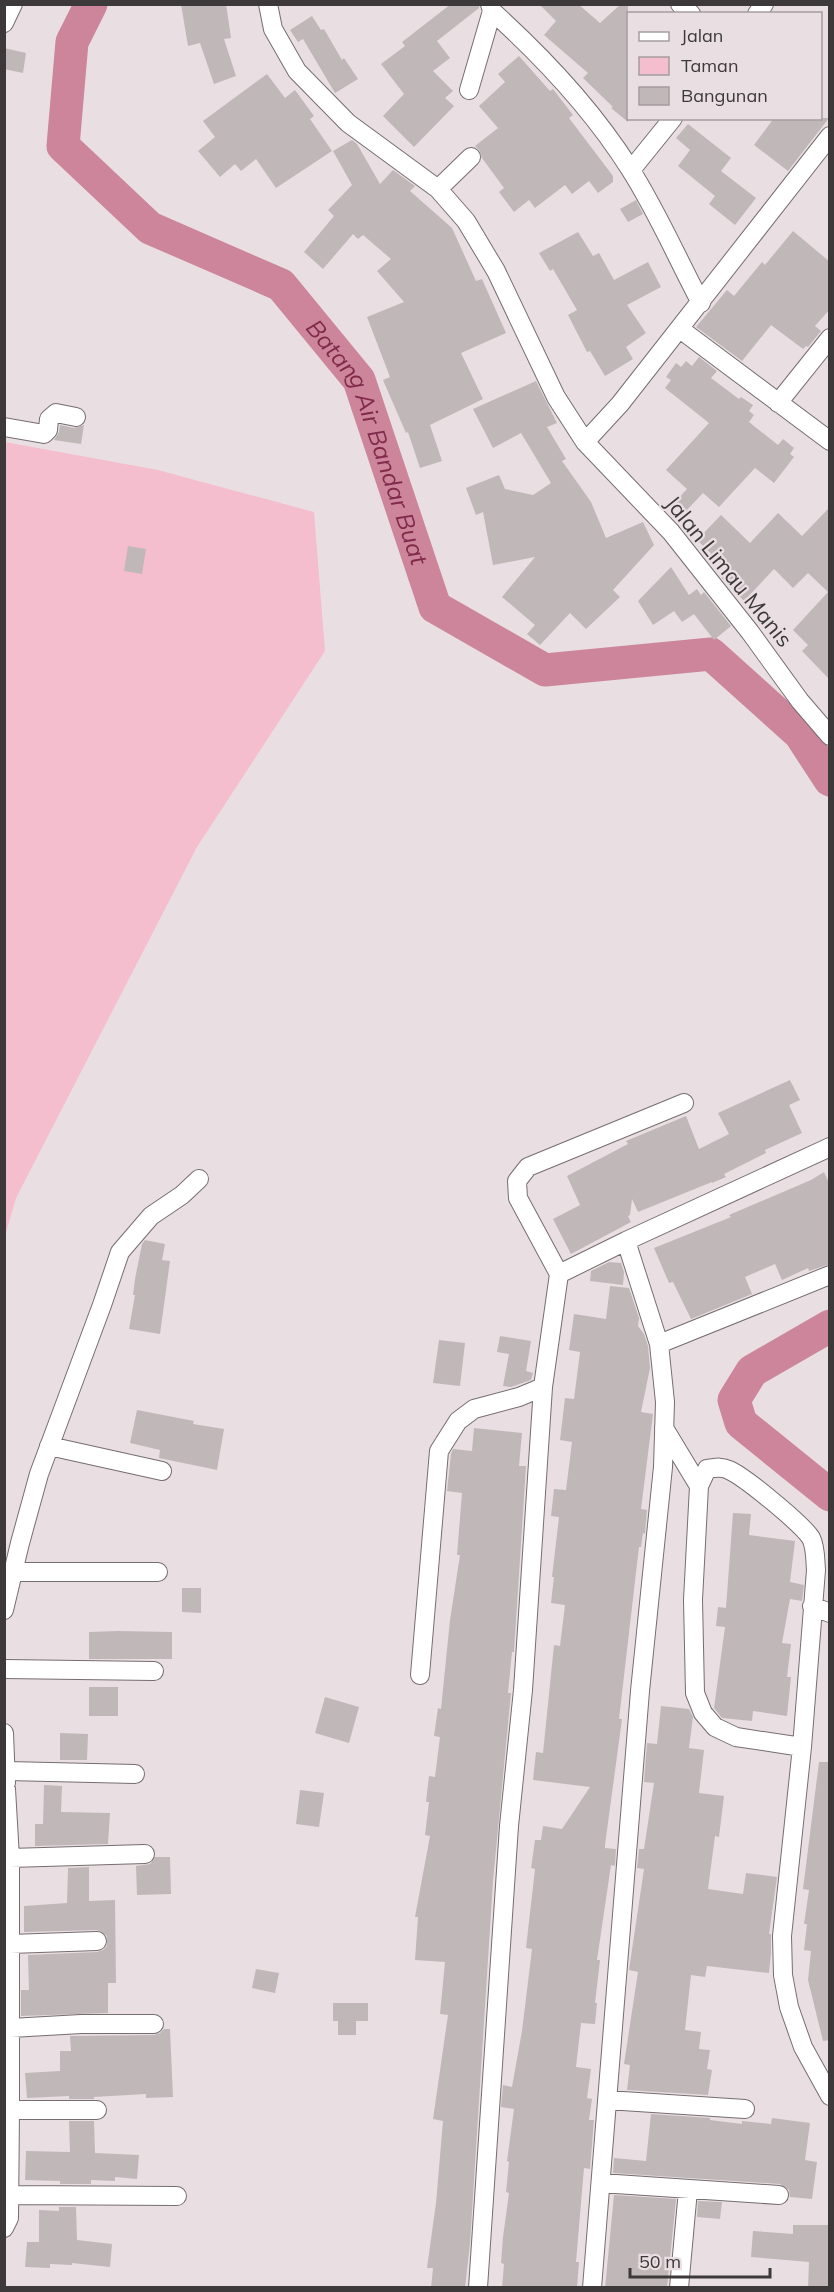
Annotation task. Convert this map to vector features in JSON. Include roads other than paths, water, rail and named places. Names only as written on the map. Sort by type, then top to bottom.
[{"type":"street","points":[[4,23],[13,4]]},
{"type":"street","name":"Jalan Limau Manis","points":[[268,4],[273,29],[297,71],[348,123],[438,189],[465,221],[496,271],[556,397],[585,442],[671,532],[750,633],[800,702],[830,736]]},
{"type":"street","points":[[469,90],[491,8],[555,72],[602,128],[631,170],[701,303]]},
{"type":"street","points":[[631,170],[670,120]]},
{"type":"street","points":[[585,442],[620,404],[701,303],[830,136]]},
{"type":"street","points":[[438,189],[471,157]]},
{"type":"street","points":[[680,329],[830,441]]},
{"type":"street","points":[[778,403],[830,338]]},
{"type":"street","points":[[4,427],[44,434],[48,430],[49,419],[56,413],[76,417]]},
{"type":"street","points":[[478,2288],[508,1838],[523,1690],[543,1387],[559,1274],[518,1198],[517,1181],[528,1167],[684,1103]]},
{"type":"street","points":[[559,1274],[830,1147]]},
{"type":"street","points":[[4,1610],[26,1520],[49,1446],[120,1252],[151,1216],[182,1195],[199,1179]]},
{"type":"street","points":[[592,2288],[639,1703],[663,1467],[665,1402],[659,1344],[626,1241]]},
{"type":"street","points":[[659,1344],[830,1275]]},
{"type":"street","points":[[420,1675],[439,1451],[458,1421],[474,1409],[519,1397],[543,1387]]},
{"type":"street","points":[[663,1428],[699,1486]]},
{"type":"street","points":[[49,1446],[162,1471]]},
{"type":"street","points":[[802,1748],[736,1737],[715,1727],[703,1713],[694,1693],[693,1600],[699,1486],[707,1469],[719,1467],[730,1470],[801,1526],[812,1540],[815,1551],[816,1570],[802,1748],[782,1936],[783,1975],[789,2007],[803,2047],[830,2096]]},
{"type":"street","points":[[13,1572],[158,1572]]},
{"type":"street","points":[[812,1606],[830,1613]]},
{"type":"street","points":[[4,1669],[154,1671]]},
{"type":"street","points":[[4,1733],[10,1858],[11,2028],[10,2195],[9,2218],[4,2228]]},
{"type":"street","points":[[6,1784],[135,1774]]},
{"type":"street","points":[[10,1858],[145,1854]]},
{"type":"street","points":[[10,1944],[98,1941]]},
{"type":"street","points":[[11,2028],[81,2024],[154,2024]]},
{"type":"street","points":[[606,2100],[744,2109]]},
{"type":"street","points":[[10,2110],[97,2110]]},
{"type":"street","points":[[601,2183],[779,2195]]},
{"type":"street","points":[[679,2288],[688,2190]]},
{"type":"street","points":[[10,2195],[177,2196]]},
{"type":"waterway","name":"Batang Air Bandar Buat","points":[[91,4],[72,42],[63,146],[150,228],[281,285],[359,380],[435,607],[545,670],[711,654],[800,734],[830,780]]},
{"type":"waterway","points":[[830,1326],[752,1371],[734,1400],[741,1423],[830,1495]]}]
